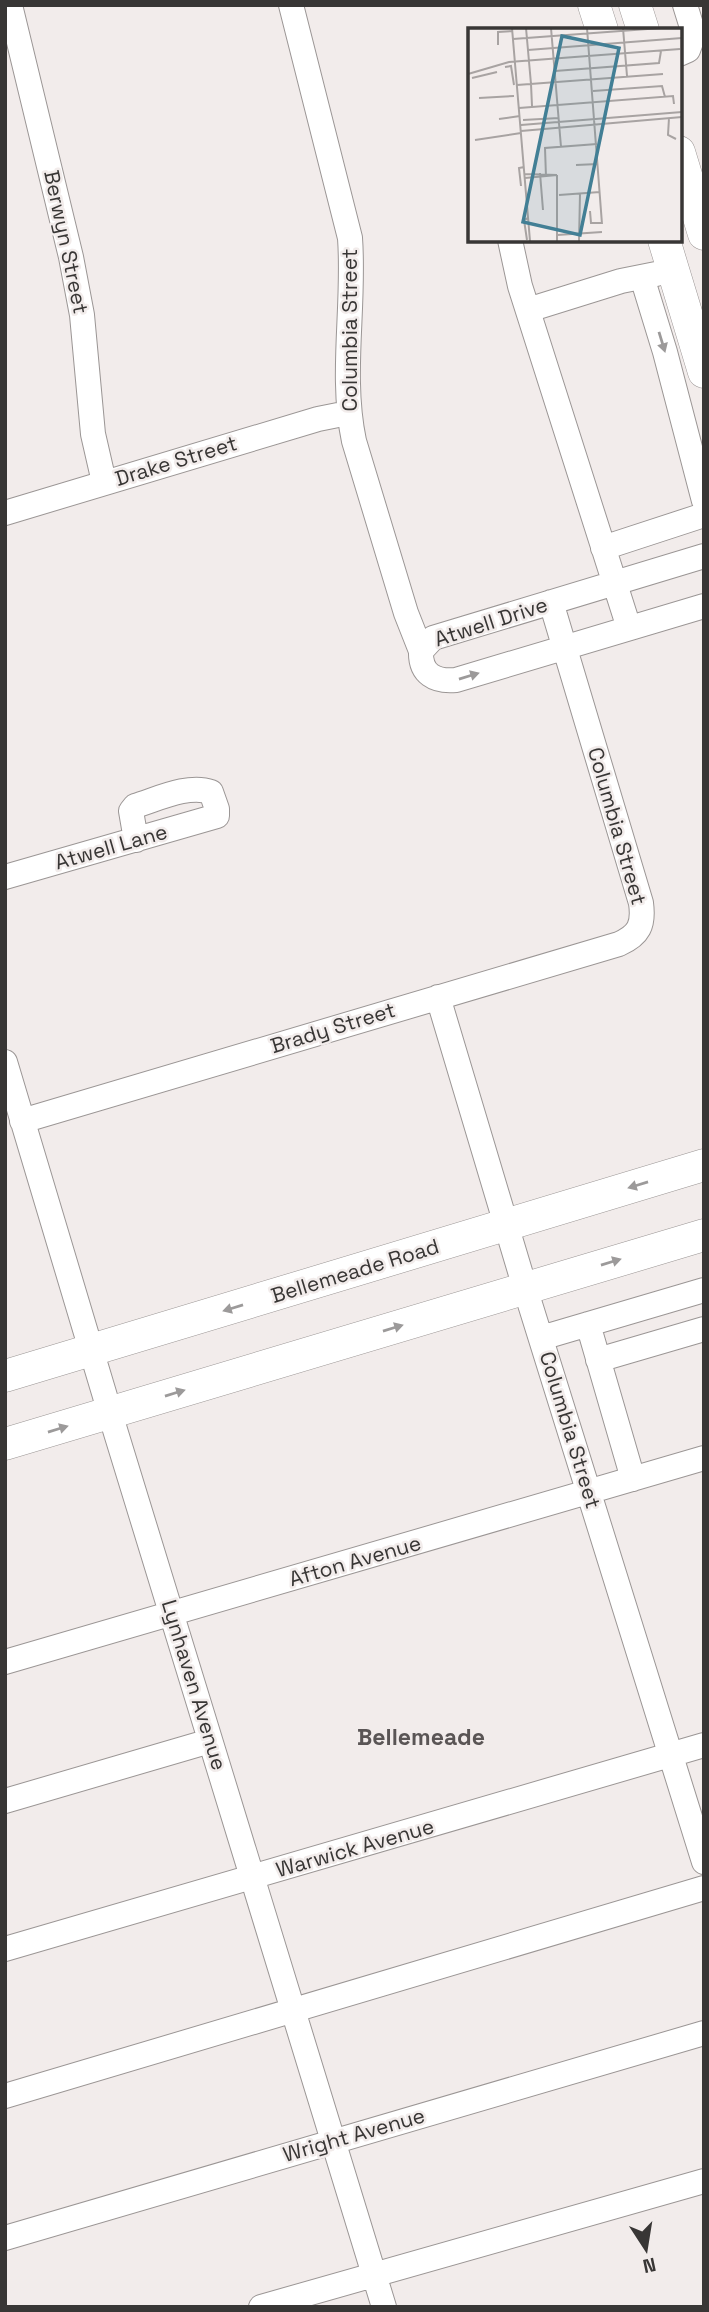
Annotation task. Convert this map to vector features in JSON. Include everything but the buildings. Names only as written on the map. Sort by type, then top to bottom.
[{"type":"main road","points":[[594,5],[601,28]]},
{"type":"main road","points":[[635,5],[642,28]]},
{"type":"main road","points":[[681,160],[704,234]]},
{"type":"main road","points":[[665,242],[704,372]]},
{"type":"main road","name":"Bellemeade Road","points":[[5,1376],[704,1165]]},
{"type":"main road","points":[[5,1444],[704,1235]]},
{"type":"street","points":[[5,7],[11,5]]},
{"type":"street","name":"Berwyn Street","points":[[11,5],[71,257],[82,315],[93,434],[104,482]]},
{"type":"street","name":"Columbia Street","points":[[291,5],[350,238],[353,274],[348,413],[406,613],[421,651]]},
{"type":"street","points":[[681,53],[688,50],[694,34],[685,5]]},
{"type":"street","points":[[511,242],[528,310],[629,628]]},
{"type":"street","points":[[528,310],[642,277],[674,271]]},
{"type":"street","points":[[642,277],[665,352],[704,501]]},
{"type":"street","name":"Drake Street","points":[[5,513],[318,419],[348,413]]},
{"type":"street","points":[[603,548],[704,515]]},
{"type":"street","name":"Atwell Drive","points":[[704,556],[433,638],[421,651],[422,663],[427,673],[435,679],[456,680],[704,606]]},
{"type":"street","name":"Columbia Street","points":[[551,602],[641,904],[643,917],[640,929]]},
{"type":"street","name":"Atwell Lane","points":[[5,877],[218,816]]},
{"type":"street","name":"Brady Street","points":[[22,1121],[619,944],[640,929]]},
{"type":"street","name":"Columbia Street","points":[[438,997],[525,1288],[704,1862]]},
{"type":"street","name":"Lynhaven Avenue","points":[[5,1062],[384,2307]]},
{"type":"street","points":[[541,1338],[704,1290]]},
{"type":"street","points":[[588,1324],[633,1479]]},
{"type":"street","points":[[598,1360],[704,1329]]},
{"type":"street","name":"Afton Avenue","points":[[5,1662],[704,1458]]},
{"type":"street","points":[[5,1801],[211,1741]]},
{"type":"street","name":"Warwick Avenue","points":[[5,1949],[704,1745]]},
{"type":"street","points":[[5,2096],[704,1888]]},
{"type":"street","name":"Wright Avenue","points":[[5,2238],[704,2033]]},
{"type":"street","points":[[261,2307],[704,2181]]},
{"type":"district","name":"Bellemeade","points":[[421,1737]]}]
